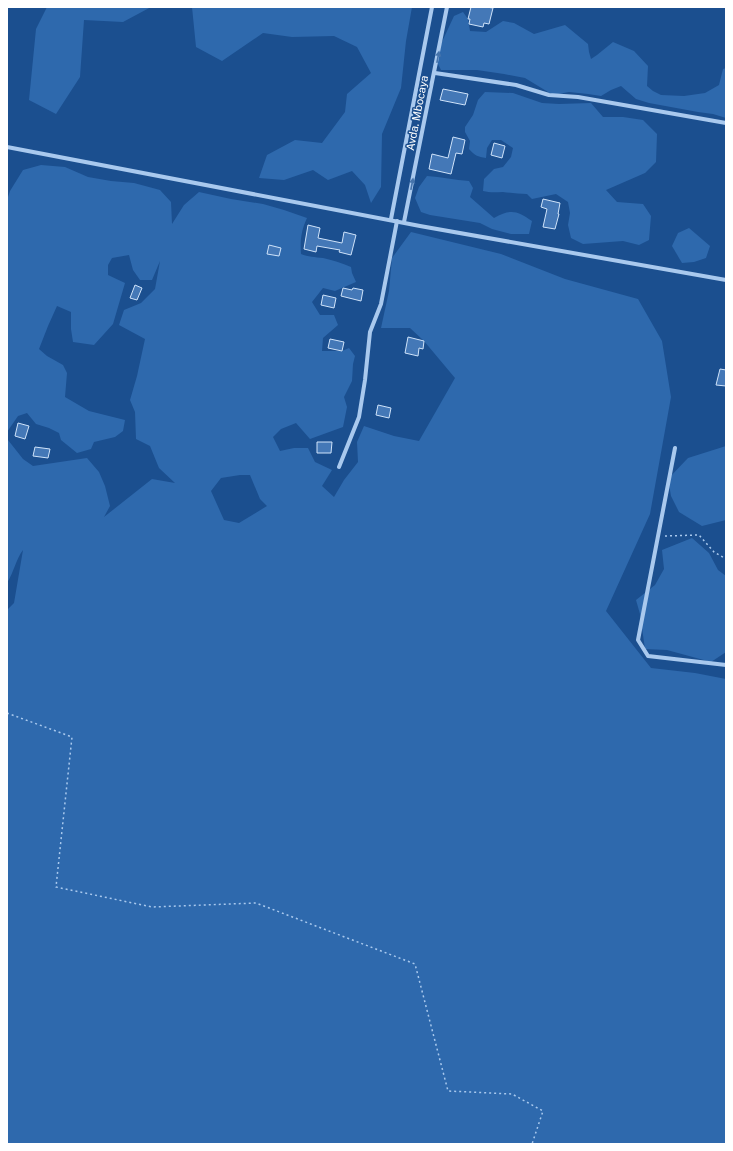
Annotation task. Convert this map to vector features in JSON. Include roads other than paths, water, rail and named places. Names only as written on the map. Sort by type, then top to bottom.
[{"type":"street","points":[[391,219],[432,7]]},
{"type":"street","name":"Avda. Mbocaya","points":[[404,222],[447,7]]},
{"type":"street","points":[[435,73],[516,85],[549,95],[578,97],[726,123]]},
{"type":"street","points":[[7,147],[397,221],[726,280]]},
{"type":"street","points":[[338,467],[359,417],[366,380],[370,332],[381,304],[397,221]]},
{"type":"street","points":[[675,448],[638,640],[648,656],[726,665]]}]
